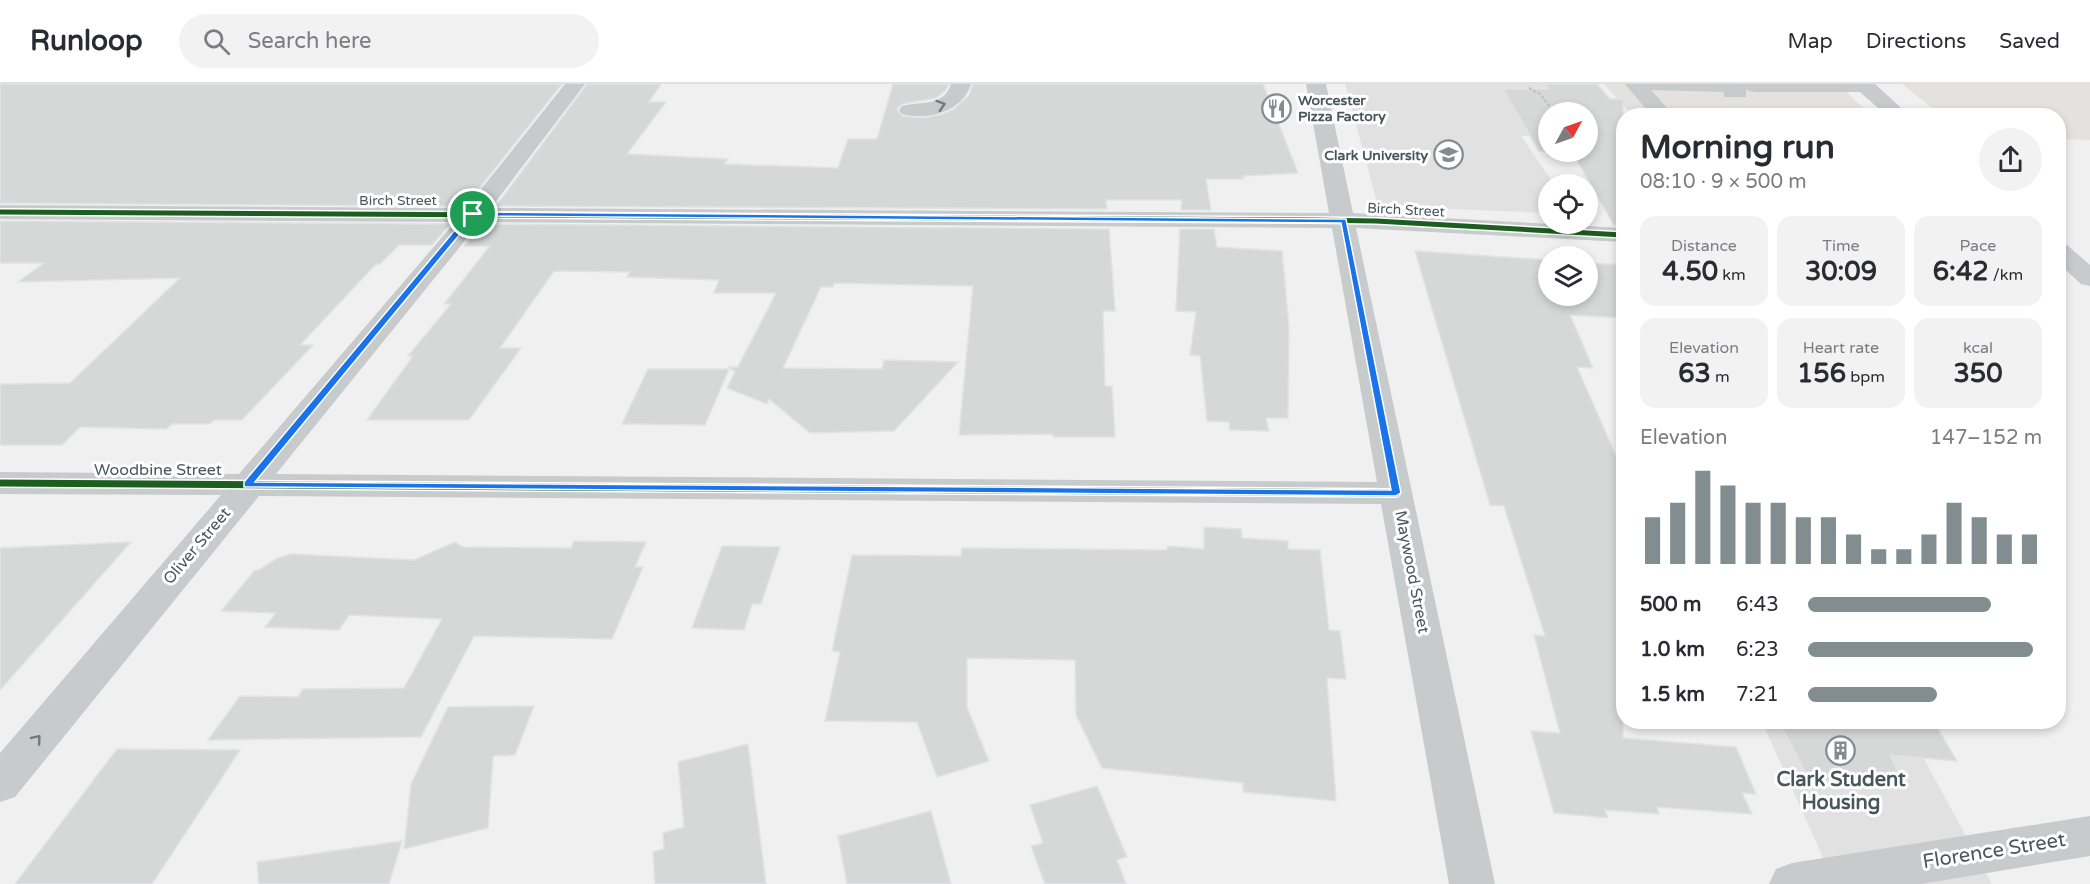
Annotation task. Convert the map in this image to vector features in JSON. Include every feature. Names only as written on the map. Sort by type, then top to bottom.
[{"type":"street","name":"Oliver Street","points":[[0,784],[473,214],[575,84]]},
{"type":"street","points":[[909,111],[927,109],[954,100],[960,93],[962,84]]},
{"type":"street","name":"Maywood Street","points":[[1316,84],[1472,884]]},
{"type":"street","points":[[1635,85],[1724,86]]},
{"type":"street","points":[[1635,85],[1657,108]]},
{"type":"street","points":[[1754,86],[1864,85],[1891,108]]},
{"type":"street","name":"Birch Street","points":[[0,212],[1344,221],[1616,235]]},
{"type":"street","points":[[2066,259],[2090,278]]},
{"type":"street","name":"Woodbine Street","points":[[0,483],[1396,493]]},
{"type":"street","name":"Florence Street","points":[[1791,884],[2090,836]]},
{"type":"path","points":[[1529,88],[1540,94],[1546,102]]},
{"type":"shaded area","name":"Clark University","points":[[1345,84],[1596,84],[1618,108],[1616,108],[1616,115],[1598,114],[1598,102],[1538,102],[1538,136],[1521,136],[1547,174],[1538,174],[1538,213],[1378,206]]},
{"type":"shaded area","points":[[1604,84],[1838,84],[1864,108],[1626,108]]},
{"type":"shaded area","points":[[1902,84],[2090,84],[2090,140],[2066,139],[2066,108],[1932,108]]},
{"type":"shaded area","points":[[1765,729],[1908,729],[1992,884],[1835,884]]},
{"type":"building","points":[[0,84],[562,84],[465,206],[0,203]]},
{"type":"building","points":[[587,84],[661,84],[649,102],[666,102],[627,154],[728,159],[724,164],[838,168],[848,139],[877,139],[893,84],[949,84],[946,90],[936,98],[902,104],[897,109],[902,116],[922,118],[943,114],[954,109],[969,95],[973,84],[1263,84],[1298,173],[1243,176],[1244,179],[1206,179],[1211,210],[1181,210],[1182,200],[1106,200],[1107,209],[496,206]]},
{"type":"building","points":[[1545,84],[1597,84],[1610,99],[1623,99],[1623,108],[1616,108],[1616,225],[1598,197],[1598,174],[1585,174],[1578,162],[1598,162],[1598,102],[1538,102],[1538,149],[1503,89],[1549,89]]},
{"type":"building","points":[[0,221],[450,224],[432,245],[399,245],[380,264],[376,264],[300,345],[313,345],[242,420],[214,420],[210,424],[172,424],[166,429],[80,427],[62,445],[0,445],[0,384],[70,383],[180,278],[18,282],[44,263],[0,263]]},
{"type":"building","points":[[481,224],[1109,229],[1115,311],[1103,311],[1105,386],[1112,386],[1115,437],[1053,437],[1053,434],[959,435],[973,286],[834,283],[833,287],[821,287],[783,368],[882,369],[884,360],[958,362],[894,431],[810,433],[769,399],[767,404],[727,388],[735,372],[729,367],[738,367],[776,293],[714,293],[719,280],[627,277],[630,272],[554,271],[500,348],[521,348],[469,420],[367,420],[413,356],[408,356],[451,304],[444,304],[490,246],[464,246]]},
{"type":"building","points":[[1180,229],[1214,229],[1217,247],[1282,251],[1289,327],[1288,418],[1266,418],[1269,431],[1230,430],[1229,422],[1207,421],[1200,356],[1190,355],[1196,312],[1176,311]]},
{"type":"building","points":[[1415,251],[1538,259],[1538,306],[1598,306],[1598,264],[1616,265],[1616,318],[1570,315],[1593,368],[1577,367],[1616,456],[1616,729],[1623,729],[1623,738],[1736,747],[1756,794],[1742,793],[1752,814],[1657,807],[1659,814],[1605,810],[1608,818],[1554,813],[1531,731],[1560,733],[1534,635],[1545,636],[1504,506],[1490,505]]},
{"type":"building","points":[[648,369],[729,369],[705,425],[622,424]]},
{"type":"building","points":[[1204,527],[1241,529],[1242,538],[1288,541],[1288,549],[1320,550],[1329,630],[1340,631],[1346,679],[1327,678],[1336,801],[1243,792],[1243,783],[1102,768],[1076,715],[1075,660],[967,658],[967,707],[989,761],[937,777],[917,722],[825,721],[840,652],[832,651],[852,555],[961,556],[962,548],[1167,550],[1167,546],[1204,549]]},
{"type":"building","points":[[574,541],[646,542],[635,567],[643,567],[612,639],[474,636],[421,737],[208,740],[240,696],[298,697],[303,689],[404,688],[442,619],[349,615],[339,630],[265,627],[276,613],[221,611],[255,570],[291,554],[414,560],[455,542],[463,547],[571,548]]},
{"type":"building","points":[[131,542],[0,690],[0,548]]},
{"type":"building","points":[[722,546],[780,547],[761,604],[752,604],[744,630],[692,628]]},
{"type":"building","points":[[534,706],[515,755],[493,756],[488,828],[404,849],[411,784],[448,707]]},
{"type":"building","name":"Clark Student Housing","points":[[1783,729],[1938,729],[1957,761],[1890,755],[1906,788],[1809,779]]},
{"type":"building","points":[[748,744],[766,884],[655,884],[653,852],[664,849],[663,833],[684,827],[678,762]]},
{"type":"building","points":[[117,749],[240,750],[152,884],[15,884]]},
{"type":"building","points":[[1097,786],[1127,857],[1117,860],[1126,884],[1045,884],[1031,846],[1043,843],[1030,805]]},
{"type":"building","points":[[931,811],[951,884],[847,884],[838,836]]},
{"type":"building","points":[[402,841],[389,884],[259,884],[257,862]]},
{"type":"tunnel","points":[[1724,86],[1754,86]]},
{"type":"cycle path","points":[[0,212],[1310,220],[1376,221],[1616,235]]},
{"type":"cycle path","points":[[0,483],[1396,493]]},
{"type":"place","name":"Worcester Pizza Factory","points":[[1277,108]]},
{"type":"place","name":"Clark University","points":[[1449,155]]},
{"type":"place","name":"Clark Student Housing","points":[[1841,750]]},
{"type":"route","points":[[473,214],[1344,221],[1396,493],[248,485],[473,214]]}]
